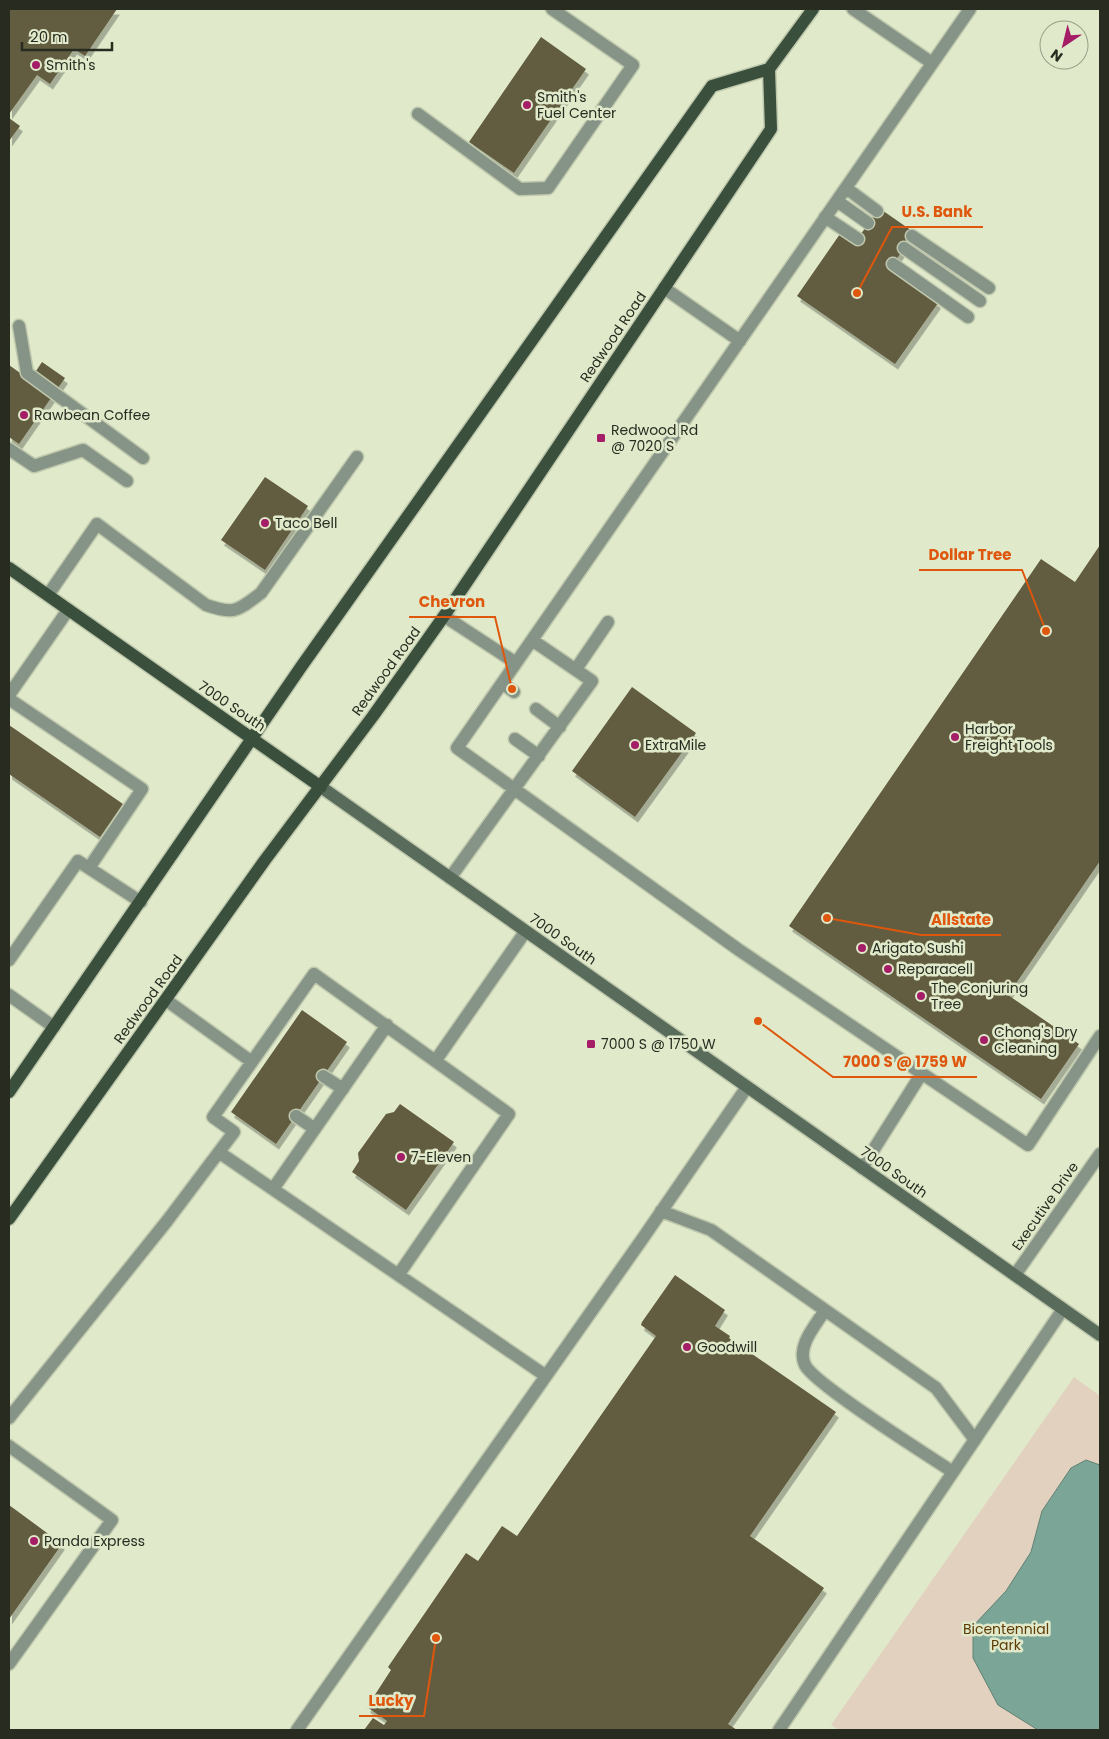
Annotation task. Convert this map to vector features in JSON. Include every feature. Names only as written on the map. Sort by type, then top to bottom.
[{"type":"main road","points":[[9,1092],[253,738],[712,86],[769,69],[813,9]]},
{"type":"main road","name":"Redwood Road","points":[[9,1219],[270,852],[321,787],[444,616],[771,129],[769,69]]},
{"type":"main road","name":"7000 South","points":[[9,568],[1100,1335]]},
{"type":"street","points":[[418,114],[520,189],[548,188],[633,66],[552,9]]},
{"type":"street","points":[[853,9],[932,63]]},
{"type":"street","points":[[970,9],[457,748],[739,950],[1028,1145],[1100,1036]]},
{"type":"street","points":[[846,188],[877,211]]},
{"type":"street","points":[[837,201],[868,223]]},
{"type":"street","points":[[825,218],[858,239]]},
{"type":"street","points":[[912,236],[989,288]]},
{"type":"street","points":[[904,248],[980,301]]},
{"type":"street","points":[[893,264],[968,317]]},
{"type":"street","points":[[664,288],[740,341]]},
{"type":"street","points":[[19,326],[27,373],[143,458]]},
{"type":"street","points":[[9,449],[34,466],[83,450],[128,481]]},
{"type":"street","points":[[48,595],[97,524],[206,605],[226,612],[243,606],[261,593],[357,457]]},
{"type":"street","points":[[9,695],[68,610]]},
{"type":"street","points":[[444,616],[516,663]]},
{"type":"street","points":[[576,669],[608,622]]},
{"type":"street","points":[[450,878],[592,681],[532,640]]},
{"type":"street","points":[[502,683],[514,692]]},
{"type":"street","points":[[9,699],[142,789],[89,868]]},
{"type":"street","points":[[536,709],[560,727]]},
{"type":"street","points":[[481,714],[492,722]]},
{"type":"street","points":[[515,739],[538,756]]},
{"type":"street","points":[[9,960],[78,861],[140,902]]},
{"type":"street","points":[[436,1060],[525,932]]},
{"type":"street","points":[[9,1418],[234,1132],[213,1117],[246,1081],[252,1062],[273,1041],[314,974],[509,1114],[399,1274]]},
{"type":"street","points":[[9,995],[54,1027]]},
{"type":"street","points":[[166,1000],[252,1062]]},
{"type":"street","points":[[273,1189],[386,1025]]},
{"type":"street","points":[[862,1168],[922,1074]]},
{"type":"street","points":[[323,1076],[343,1089]]},
{"type":"street","points":[[297,1730],[747,1086]]},
{"type":"street","points":[[296,1116],[315,1129]]},
{"type":"street","points":[[220,1152],[546,1376]]},
{"type":"street","name":"Executive Drive","points":[[1015,1275],[1100,1154]]},
{"type":"street","points":[[661,1211],[711,1230],[936,1388],[975,1440]]},
{"type":"street","points":[[779,1730],[1063,1309]]},
{"type":"street","points":[[825,1310],[805,1343],[803,1352],[805,1365],[813,1375],[953,1472]]},
{"type":"street","points":[[9,1446],[112,1520],[9,1664]]},
{"type":"green space","name":"Bicentennial Park","points":[[1074,1377],[1100,1396],[1100,1730],[839,1730],[831,1725]]},
{"type":"water","points":[[1086,1460],[1100,1465],[1100,1730],[1038,1730],[998,1705],[973,1658],[973,1626],[1006,1591],[1031,1552],[1042,1511],[1071,1468]]},
{"type":"building","name":"Smith's","points":[[9,9],[117,9],[85,56],[74,49],[50,84],[37,75],[9,114]]},
{"type":"building","name":"Smith's Fuel Center","points":[[541,37],[586,69],[514,173],[469,142]]},
{"type":"building","points":[[9,118],[20,126],[9,141]]},
{"type":"building","points":[[879,208],[915,233],[893,264],[938,303],[895,364],[797,296],[840,234],[854,244]]},
{"type":"building","name":"Rawbean Coffee","points":[[42,362],[65,378],[19,444],[9,437],[9,365],[30,380]]},
{"type":"building","name":"Taco Bell","points":[[265,477],[308,506],[265,570],[221,540]]},
{"type":"building","points":[[1100,545],[1100,861],[1008,995],[1079,1044],[1041,1099],[789,926],[1041,559],[1075,582]]},
{"type":"building","points":[[632,687],[696,733],[635,817],[572,771]]},
{"type":"building","points":[[9,725],[123,804],[100,837],[9,774]]},
{"type":"building","points":[[302,1010],[347,1042],[276,1144],[231,1112]]},
{"type":"building","name":"7-Eleven","points":[[400,1104],[454,1142],[406,1210],[352,1172],[359,1161],[358,1153],[386,1114],[394,1112]]},
{"type":"building","points":[[675,1275],[725,1310],[715,1326],[730,1336],[729,1338],[836,1412],[750,1536],[824,1588],[728,1724],[737,1730],[364,1730],[373,1718],[384,1725],[387,1721],[367,1707],[391,1670],[388,1667],[466,1553],[478,1561],[502,1526],[517,1536],[656,1336],[641,1325]]},
{"type":"building","points":[[9,1505],[62,1544],[9,1619]]},
{"type":"place","name":"Smith's","points":[[36,65]]},
{"type":"place","name":"Smith's Fuel Center","points":[[527,105]]},
{"type":"place","name":"U.S. Bank","points":[[857,293]]},
{"type":"place","name":"Rawbean Coffee","points":[[24,415]]},
{"type":"place","name":"Redwood Rd @ 7020 S","points":[[601,438]]},
{"type":"place","name":"Taco Bell","points":[[265,523]]},
{"type":"place","name":"Dollar Tree","points":[[1046,631]]},
{"type":"place","name":"Chevron","points":[[512,689]]},
{"type":"place","name":"Harbor Freight Tools","points":[[955,737]]},
{"type":"place","name":"ExtraMile","points":[[635,745]]},
{"type":"place","name":"Allstate","points":[[827,918]]},
{"type":"place","name":"Arigato Sushi","points":[[862,948]]},
{"type":"place","name":"Reparacell","points":[[888,969]]},
{"type":"place","name":"The Conjuring Tree","points":[[921,996]]},
{"type":"place","name":"7000 S @ 1759 W","points":[[758,1021]]},
{"type":"place","name":"Chong's Dry Cleaning","points":[[984,1040]]},
{"type":"place","name":"7000 S @ 1750 W","points":[[591,1044]]},
{"type":"place","name":"7-Eleven","points":[[401,1157]]},
{"type":"place","name":"Goodwill","points":[[687,1347]]},
{"type":"place","name":"Panda Express","points":[[34,1541]]},
{"type":"place","name":"Lucky","points":[[436,1638]]}]
